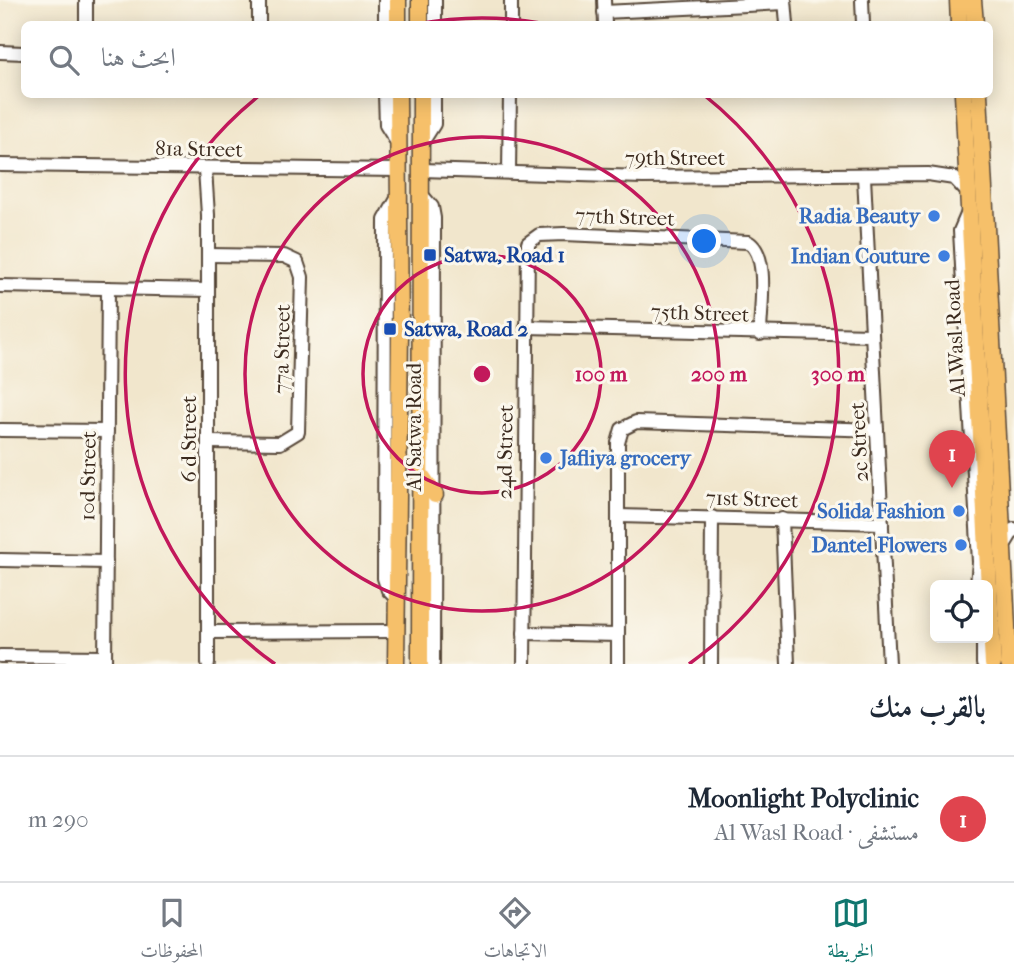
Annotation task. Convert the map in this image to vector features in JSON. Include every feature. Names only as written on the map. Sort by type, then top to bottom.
[{"type":"main road","points":[[398,0],[398,21]]},
{"type":"main road","points":[[958,0],[959,21]]},
{"type":"main road","points":[[973,0],[975,21]]},
{"type":"main road","points":[[420,21],[423,1]]},
{"type":"main road","name":"Al Satwa Road","points":[[396,664],[400,332],[398,98]]},
{"type":"main road","name":"Al Satwa Road","points":[[418,664],[421,98]]},
{"type":"main road","name":"Al Wasl Road","points":[[963,98],[968,193],[976,209],[999,496],[1008,657]]},
{"type":"main road","name":"Al Wasl Road","points":[[979,98],[976,209],[987,536],[1008,657]]},
{"type":"main road","points":[[967,167],[975,171],[978,195],[976,209]]},
{"type":"main road","points":[[400,332],[404,379],[410,384],[421,380]]},
{"type":"main road","points":[[420,473],[435,495]]},
{"type":"main road","points":[[396,631],[407,629],[413,634],[418,664]]},
{"type":"street","points":[[86,0],[86,21]]},
{"type":"street","points":[[259,0],[259,21]]},
{"type":"street","points":[[385,0],[385,21]]},
{"type":"street","points":[[511,0],[511,21]]},
{"type":"street","points":[[862,0],[863,21]]},
{"type":"street","points":[[423,1],[433,21]]},
{"type":"street","points":[[604,12],[785,1],[787,21]]},
{"type":"street","points":[[0,52],[21,53]]},
{"type":"street","name":"Al Satwa Road","points":[[384,98],[386,125],[398,144]]},
{"type":"street","name":"Al Satwa Road","points":[[422,143],[434,124],[434,98]]},
{"type":"street","points":[[509,172],[510,98]]},
{"type":"street","name":"81a Street","points":[[0,165],[398,170]]},
{"type":"street","name":"79th Street","points":[[422,170],[643,177],[864,177],[928,174],[967,167]]},
{"type":"street","name":"6 d Street","points":[[208,664],[209,169]]},
{"type":"street","name":"79th Street","points":[[928,174],[954,178],[968,193]]},
{"type":"street","name":"2c Street","points":[[864,177],[889,664]]},
{"type":"street","name":"Al Satwa Road","points":[[421,194],[432,207],[434,218],[433,664]]},
{"type":"street","name":"Al Satwa Road","points":[[396,598],[388,590],[384,578],[383,405],[385,220],[398,197]]},
{"type":"street","points":[[976,209],[960,231],[979,562],[977,580]]},
{"type":"street","name":"77th Street","points":[[530,241],[539,235],[599,234],[748,242],[758,250],[761,262],[760,334]]},
{"type":"street","name":"24d Street","points":[[524,664],[526,250],[530,241]]},
{"type":"street","name":"77a Street","points":[[208,255],[284,256],[297,262],[302,277],[298,432],[293,438],[280,443],[208,442]]},
{"type":"street","points":[[0,286],[208,290]]},
{"type":"street","name":"10d Street","points":[[105,660],[108,288]]},
{"type":"street","name":"75th Street","points":[[526,327],[872,335]]},
{"type":"street","points":[[618,664],[618,443],[622,429],[636,422],[877,430]]},
{"type":"street","points":[[0,430],[107,431]]},
{"type":"street","points":[[999,496],[1006,511],[1014,518]]},
{"type":"street","name":"71st Street","points":[[620,516],[882,523]]},
{"type":"street","points":[[711,664],[712,517]]},
{"type":"street","points":[[782,519],[788,664]]},
{"type":"street","points":[[1003,548],[1014,529]]},
{"type":"street","points":[[0,560],[106,562]]},
{"type":"street","points":[[208,632],[396,631]]},
{"type":"street","points":[[524,634],[618,635]]},
{"type":"street","points":[[983,643],[984,664]]},
{"type":"street","points":[[0,656],[105,660]]},
{"type":"place","name":"Radia Beauty","points":[[934,216]]},
{"type":"place","name":"Satwa, Road 1","points":[[430,255]]},
{"type":"place","name":"Indian Couture","points":[[944,256]]},
{"type":"place","name":"Satwa, Road 2","points":[[390,329]]},
{"type":"place","name":"Jafliya grocery","points":[[546,458]]},
{"type":"place","name":"Moonlight Polyclinic","points":[[952,488]]},
{"type":"place","name":"Solida Fashion","points":[[959,511]]},
{"type":"place","name":"Dantel Flowers","points":[[961,545]]}]
